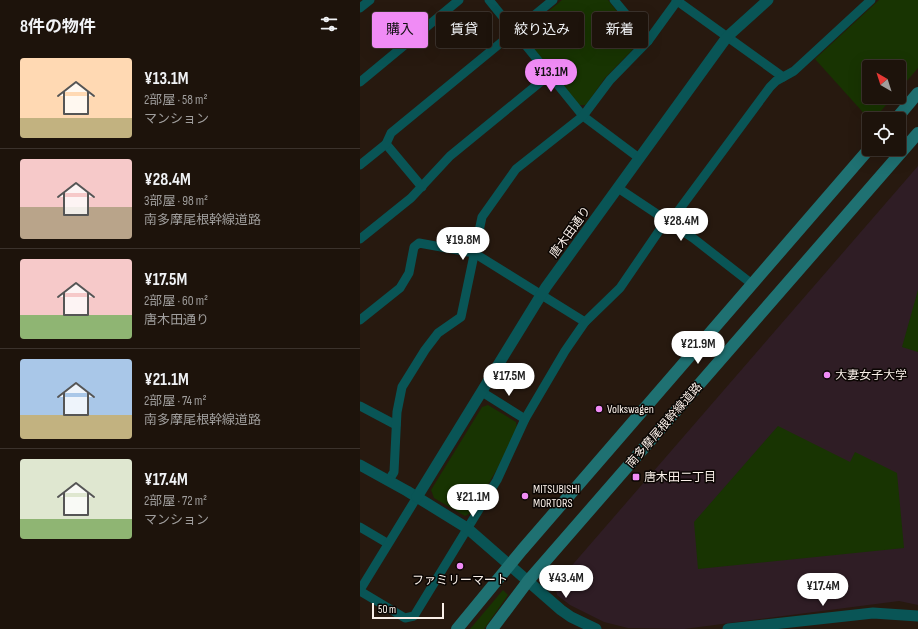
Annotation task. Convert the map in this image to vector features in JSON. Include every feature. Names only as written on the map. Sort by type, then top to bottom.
[{"type":"main road","points":[[902,112],[918,93]]},
{"type":"main road","name":"南多摩尾根幹線道路","points":[[492,629],[528,581],[918,133]]},
{"type":"main road","points":[[457,629],[509,565],[864,156]]},
{"type":"street","points":[[360,8],[370,0]]},
{"type":"street","points":[[360,82],[459,0]]},
{"type":"street","points":[[489,0],[500,14]]},
{"type":"street","points":[[539,12],[553,0]]},
{"type":"street","points":[[614,0],[624,12]]},
{"type":"street","name":"唐木田通り","points":[[417,496],[541,295],[727,37],[768,0]]},
{"type":"street","points":[[417,496],[387,543],[360,590],[404,618],[410,617],[420,605],[497,480],[525,419],[584,322],[620,288],[640,257],[662,228],[676,214],[770,87],[794,71],[871,0]]},
{"type":"street","points":[[648,41],[677,1],[783,77]]},
{"type":"street","points":[[360,165],[386,144],[391,133],[500,44]]},
{"type":"street","points":[[528,48],[583,116],[639,158]]},
{"type":"street","points":[[389,480],[394,472],[396,425],[402,387],[424,350],[438,333],[461,317],[482,216],[516,169],[583,116],[610,80],[641,48]]},
{"type":"street","points":[[360,239],[422,187],[450,156],[549,75]]},
{"type":"street","points":[[386,144],[422,187]]},
{"type":"street","points":[[618,188],[703,246],[752,284]]},
{"type":"street","points":[[360,320],[400,288],[409,273],[414,247],[419,243],[474,253],[584,322]]},
{"type":"street","points":[[482,392],[525,419]]},
{"type":"street","points":[[360,406],[396,425]]},
{"type":"street","points":[[360,465],[417,496],[467,528],[566,614],[596,629]]},
{"type":"street","points":[[360,527],[387,543]]},
{"type":"street","points":[[728,629],[873,613],[918,616]]},
{"type":"shaded area","name":"大妻女子大学","points":[[918,166],[918,605],[899,601],[684,629],[628,628],[604,622],[570,605],[557,595],[555,585]]},
{"type":"green space","points":[[562,0],[608,0],[617,12],[592,12],[592,48],[634,48],[605,78],[586,105],[578,105],[532,48],[584,48],[584,12],[548,12]]},
{"type":"green space","points":[[879,0],[918,0],[918,68],[906,82],[906,60],[862,60],[862,104],[887,104],[880,112],[863,112],[815,59]]},
{"type":"green space","points":[[918,290],[918,352],[902,347]]},
{"type":"green space","points":[[488,405],[516,422],[517,429],[496,471],[471,513],[465,516],[434,498],[431,490],[482,407]]},
{"type":"green space","points":[[778,426],[850,462],[855,452],[897,473],[904,548],[698,569],[694,522]]},
{"type":"green space","points":[[503,590],[508,595],[484,629],[470,629]]},
{"type":"place","name":"大妻女子大学","points":[[827,375]]},
{"type":"place","name":"Volkswagen","points":[[599,409]]},
{"type":"place","name":"唐木田二丁目","points":[[636,477]]},
{"type":"place","name":"MITSUBISHI MORTORS","points":[[525,496]]},
{"type":"place","name":"ファミリーマート","points":[[460,566]]}]
